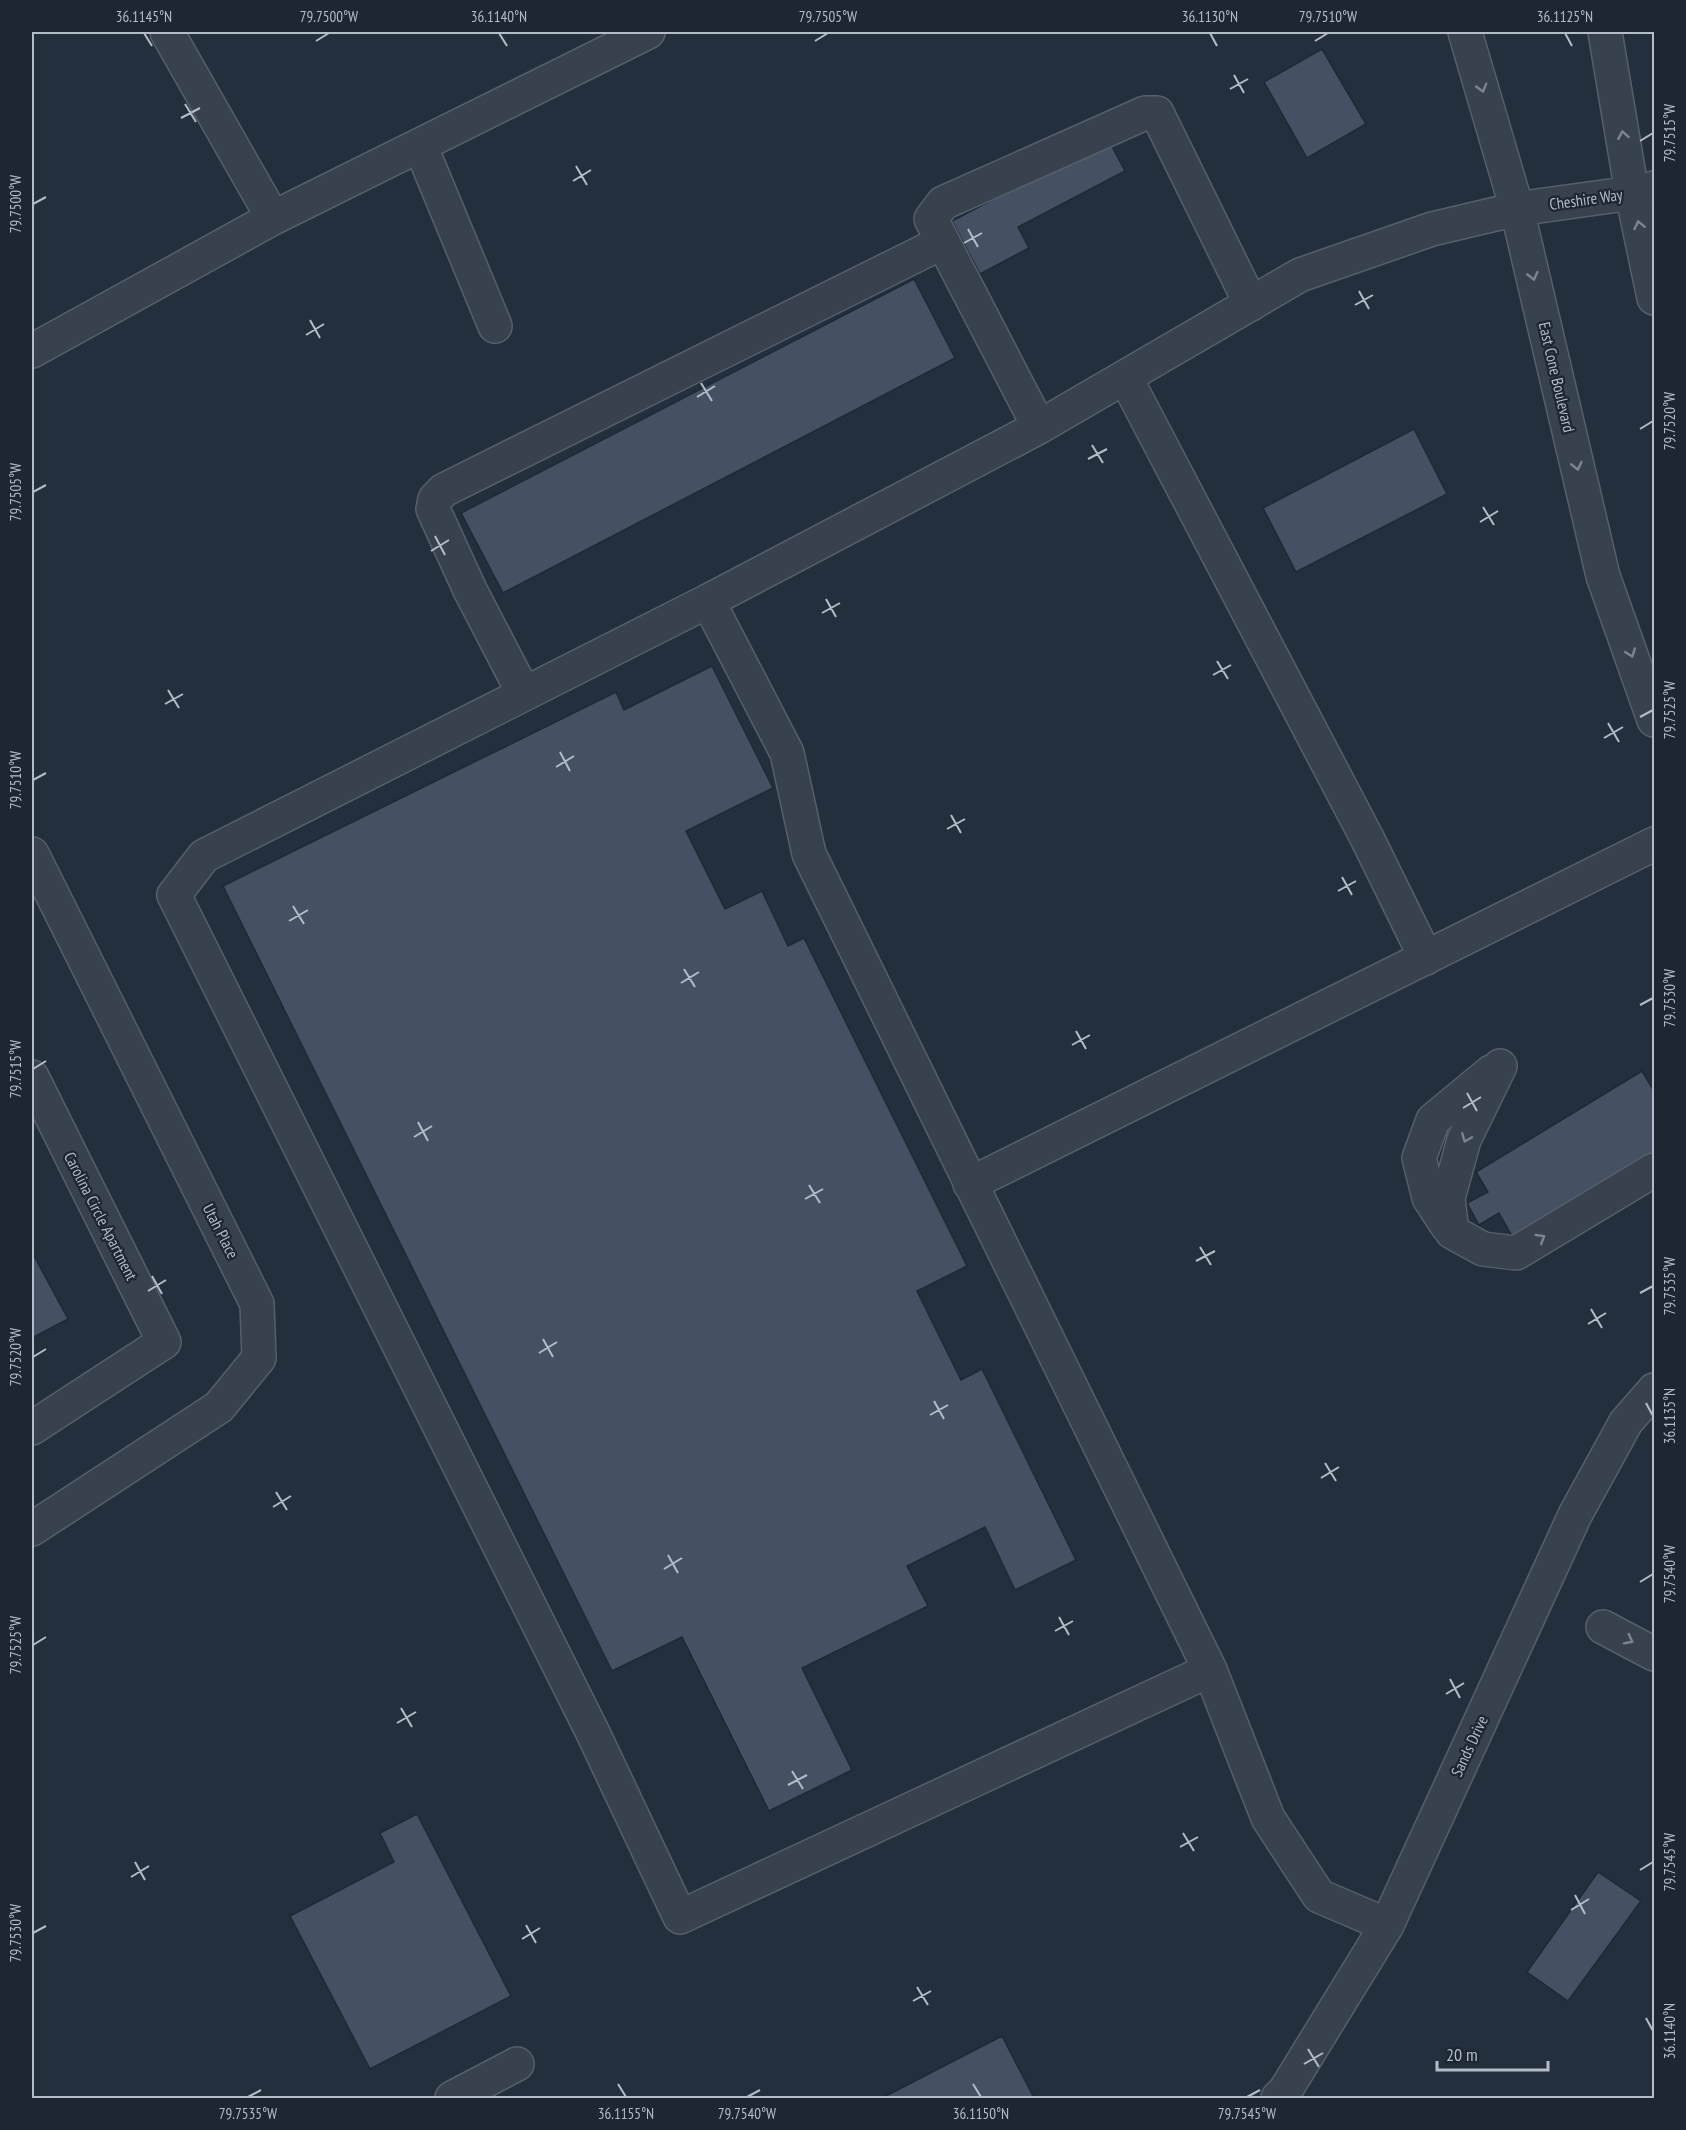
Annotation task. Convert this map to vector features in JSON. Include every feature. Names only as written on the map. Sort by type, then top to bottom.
[{"type":"street","points":[[167,32],[273,219]]},
{"type":"street","points":[[32,351],[273,219],[648,32]]},
{"type":"street","name":"East Cone Boulevard","points":[[1465,32],[1517,209],[1603,576],[1654,720]]},
{"type":"street","points":[[1605,32],[1643,191],[1654,298]]},
{"type":"street","points":[[1039,427],[931,219],[943,203],[1145,113],[1157,113],[1251,304]]},
{"type":"street","points":[[420,145],[495,326]]},
{"type":"street","name":"Cheshire Way","points":[[1210,1671],[680,1917],[592,1731],[174,895],[204,856],[708,601],[1039,427],[1300,275],[1432,229],[1517,209],[1643,191]]},
{"type":"street","points":[[524,694],[433,509],[435,499],[444,490],[943,242]]},
{"type":"street","points":[[1125,377],[1367,838],[1426,958]]},
{"type":"street","points":[[708,601],[787,753],[809,854],[1210,1671],[1268,1818],[1319,1896],[1387,1925]]},
{"type":"street","points":[[970,1184],[1654,844]]},
{"type":"street","name":"Utah Place","points":[[32,854],[257,1304],[259,1358],[219,1407],[32,1529]]},
{"type":"street","points":[[1500,1066],[1464,1140],[1448,1198],[1452,1232],[1483,1249],[1516,1253],[1654,1170]]},
{"type":"street","name":"Carolina Circle Apartment","points":[[32,1077],[164,1342],[32,1428]]},
{"type":"street","name":"Sands Drive","points":[[1278,2098],[1285,2091],[1387,1925],[1575,1515],[1626,1422],[1654,1390]]},
{"type":"street","points":[[1603,1627],[1654,1654]]},
{"type":"street","points":[[452,2098],[517,2064]]},
{"type":"building","points":[[1322,49],[1366,124],[1307,158],[1264,82]]},
{"type":"building","points":[[1108,139],[1125,171],[1018,227],[1029,248],[980,274],[952,221]]},
{"type":"building","points":[[914,279],[955,358],[503,593],[461,513]]},
{"type":"building","points":[[1414,429],[1447,494],[1296,572],[1263,508]]},
{"type":"building","points":[[712,666],[773,788],[686,831],[725,909],[762,891],[788,946],[804,938],[967,1266],[917,1291],[961,1380],[982,1369],[1076,1560],[1015,1590],[985,1527],[907,1566],[928,1606],[802,1668],[852,1770],[769,1811],[682,1637],[612,1671],[223,886],[616,692],[624,710]]},
{"type":"building","points":[[1642,1071],[1654,1091],[1654,1162],[1517,1245],[1499,1213],[1479,1225],[1467,1203],[1488,1192],[1476,1172]]},
{"type":"building","points":[[32,1252],[68,1319],[32,1338]]},
{"type":"building","points":[[417,1814],[511,1996],[370,2069],[290,1916],[394,1862],[380,1833]]},
{"type":"building","points":[[1598,1872],[1641,1901],[1568,2001],[1527,1972]]},
{"type":"building","points":[[1002,2036],[1034,2098],[882,2098]]}]
